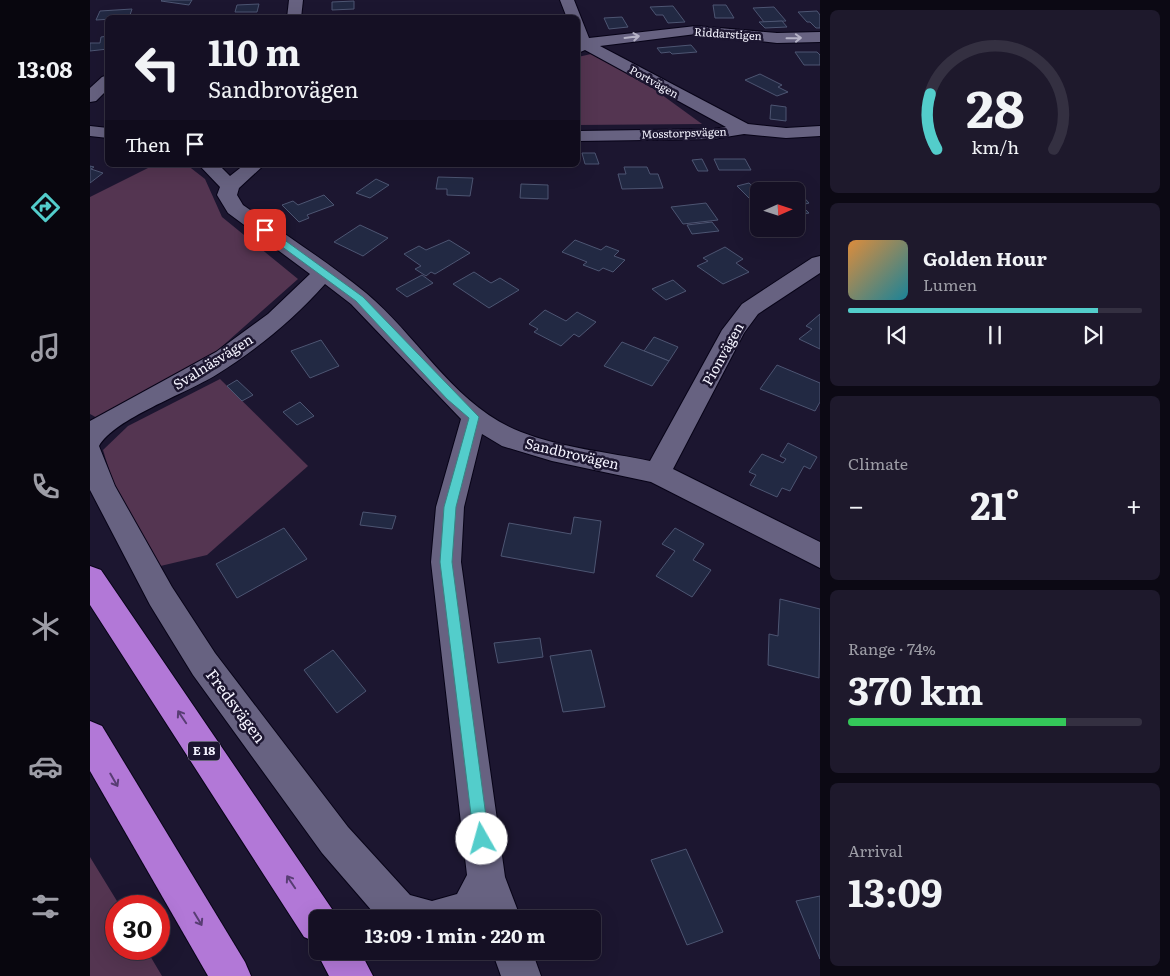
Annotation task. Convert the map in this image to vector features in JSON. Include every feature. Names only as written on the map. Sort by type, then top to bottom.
[{"type":"highway","name":"E 18","points":[[90,579],[309,910]]},
{"type":"highway","points":[[90,738],[232,976]]},
{"type":"highway","points":[[342,960],[353,976]]},
{"type":"street","points":[[294,15],[296,0]]},
{"type":"street","points":[[567,0],[574,15]]},
{"type":"street","name":"Riddarstigen","points":[[580,46],[696,30],[777,38],[820,37]]},
{"type":"street","name":"Portvägen","points":[[580,46],[744,129]]},
{"type":"street","points":[[90,97],[105,83]]},
{"type":"street","name":"Mosstorpsvägen","points":[[580,136],[713,134],[744,129],[778,132],[820,131]]},
{"type":"street","points":[[90,131],[105,132]]},
{"type":"street","points":[[210,167],[230,186],[253,167]]},
{"type":"street","name":"Sandbrovägen","points":[[230,186],[227,195],[236,208],[359,299],[451,396],[474,417],[511,439],[552,451],[657,473],[820,556]]},
{"type":"street","name":"Pionvägen","points":[[657,473],[734,330],[750,309],[820,263]]},
{"type":"street","name":"Svalnäsvägen","points":[[90,442],[107,421],[188,380],[247,344],[296,304],[323,273]]},
{"type":"street","points":[[474,417],[450,507],[446,562],[486,877],[498,910]]},
{"type":"street","name":"Fredsvägen","points":[[90,442],[102,487],[161,596],[204,664],[335,840],[397,910]]},
{"type":"street","points":[[470,910],[486,877]]},
{"type":"street","points":[[515,960],[521,976]]},
{"type":"shaded area","points":[[591,54],[636,76],[702,124],[580,125],[580,57]]},
{"type":"shaded area","points":[[150,167],[190,167],[205,179],[222,217],[298,279],[201,365],[99,419],[90,414],[90,197]]},
{"type":"shaded area","points":[[220,379],[308,466],[207,555],[152,568],[127,528],[103,450],[128,426]]},
{"type":"shaded area","points":[[90,857],[113,895],[105,895],[105,960],[153,960],[162,976],[90,976]]},
{"type":"building","points":[[162,0],[192,0],[189,5]]},
{"type":"building","points":[[354,1],[354,9],[332,10],[332,2]]},
{"type":"building","points":[[259,4],[257,12],[235,12],[237,5]]},
{"type":"building","points":[[713,5],[726,5],[734,18],[715,18]]},
{"type":"building","points":[[673,6],[685,22],[668,23],[663,15],[656,15],[650,7]]},
{"type":"building","points":[[774,7],[786,21],[764,22],[753,8]]},
{"type":"building","points":[[132,9],[130,15],[105,15],[105,19],[96,20],[100,11]]},
{"type":"building","points":[[817,11],[820,15],[820,28],[816,28],[810,22],[807,22],[798,12]]},
{"type":"building","points":[[622,17],[628,27],[609,29],[604,18]]},
{"type":"building","points":[[782,21],[787,27],[765,28],[759,22]]},
{"type":"building","points":[[105,36],[105,49],[90,51],[90,43],[100,43],[101,37]]},
{"type":"building","points":[[691,45],[697,52],[661,53],[657,48]]},
{"type":"building","points":[[795,52],[817,52],[820,55],[820,65],[804,65]]},
{"type":"building","points":[[760,74],[782,85],[778,87],[788,92],[777,96],[745,80]]},
{"type":"building","points":[[771,105],[786,107],[786,121],[770,119]]},
{"type":"building","points":[[582,153],[595,153],[599,164],[585,164]]},
{"type":"building","points":[[702,159],[708,171],[698,171],[692,160]]},
{"type":"building","points":[[714,159],[745,159],[751,170],[719,170]]},
{"type":"building","points":[[90,166],[94,167],[91,169],[103,173],[90,183]]},
{"type":"building","points":[[624,167],[647,167],[650,174],[658,174],[663,188],[622,189],[618,174],[626,174]]},
{"type":"building","points":[[438,177],[473,178],[470,196],[447,195],[447,189],[436,189]]},
{"type":"building","points":[[376,179],[389,185],[370,198],[356,193]]},
{"type":"building","points":[[521,184],[548,185],[548,199],[520,198]]},
{"type":"building","points":[[750,184],[750,199],[737,186]]},
{"type":"building","points":[[324,195],[334,205],[307,215],[309,218],[299,222],[282,205],[293,201],[298,205]]},
{"type":"building","points":[[706,203],[718,220],[683,224],[671,207]]},
{"type":"building","points":[[712,222],[719,231],[692,234],[687,225]]},
{"type":"building","points":[[360,225],[388,238],[363,256],[334,242]]},
{"type":"building","points":[[449,240],[470,253],[435,274],[431,272],[426,276],[415,269],[421,266],[404,254],[419,246],[426,250]]},
{"type":"building","points":[[575,240],[601,250],[606,246],[619,251],[614,256],[625,260],[613,272],[603,268],[599,271],[583,265],[587,262],[562,252]]},
{"type":"building","points":[[725,247],[743,259],[736,263],[749,272],[723,284],[697,266],[708,261],[703,258]]},
{"type":"building","points":[[474,272],[491,283],[500,278],[519,290],[489,308],[453,284]]},
{"type":"building","points":[[422,275],[433,283],[407,297],[396,289]]},
{"type":"building","points":[[673,280],[686,291],[666,300],[652,289]]},
{"type":"building","points":[[545,310],[566,321],[577,312],[596,322],[579,337],[574,334],[561,346],[534,332],[538,329],[529,324]]},
{"type":"building","points":[[820,314],[820,349],[799,339],[812,329],[806,326]]},
{"type":"building","points":[[654,337],[678,347],[669,361],[644,351]]},
{"type":"building","points":[[321,340],[339,366],[310,378],[291,351]]},
{"type":"building","points":[[622,342],[669,361],[652,386],[604,366]]},
{"type":"building","points":[[777,365],[820,383],[820,402],[815,411],[760,389]]},
{"type":"building","points":[[237,380],[253,395],[242,401],[227,386]]},
{"type":"building","points":[[300,402],[314,416],[297,425],[283,412]]},
{"type":"building","points":[[788,443],[817,457],[810,469],[804,466],[790,491],[782,488],[777,497],[750,485],[756,475],[749,472],[762,454],[783,463],[786,459],[780,456]]},
{"type":"building","points":[[363,512],[396,516],[392,529],[360,525]]},
{"type":"building","points":[[574,517],[601,521],[594,573],[501,556],[509,523],[571,534]]},
{"type":"building","points":[[284,528],[307,559],[237,598],[216,564]]},
{"type":"building","points":[[675,528],[704,544],[693,560],[711,570],[692,597],[656,576],[675,551],[662,544]]},
{"type":"building","points":[[780,599],[820,609],[819,678],[768,665],[769,634],[778,636]]},
{"type":"building","points":[[540,638],[543,657],[498,663],[494,643]]},
{"type":"building","points":[[333,650],[366,691],[337,713],[304,670]]},
{"type":"building","points":[[591,650],[605,707],[563,712],[550,656]]},
{"type":"building","points":[[686,849],[723,932],[687,945],[651,860]]},
{"type":"building","points":[[820,896],[820,959],[796,901]]},
{"type":"route","points":[[265,230],[359,299],[451,396],[474,417],[450,507],[446,562],[482,839]]}]
